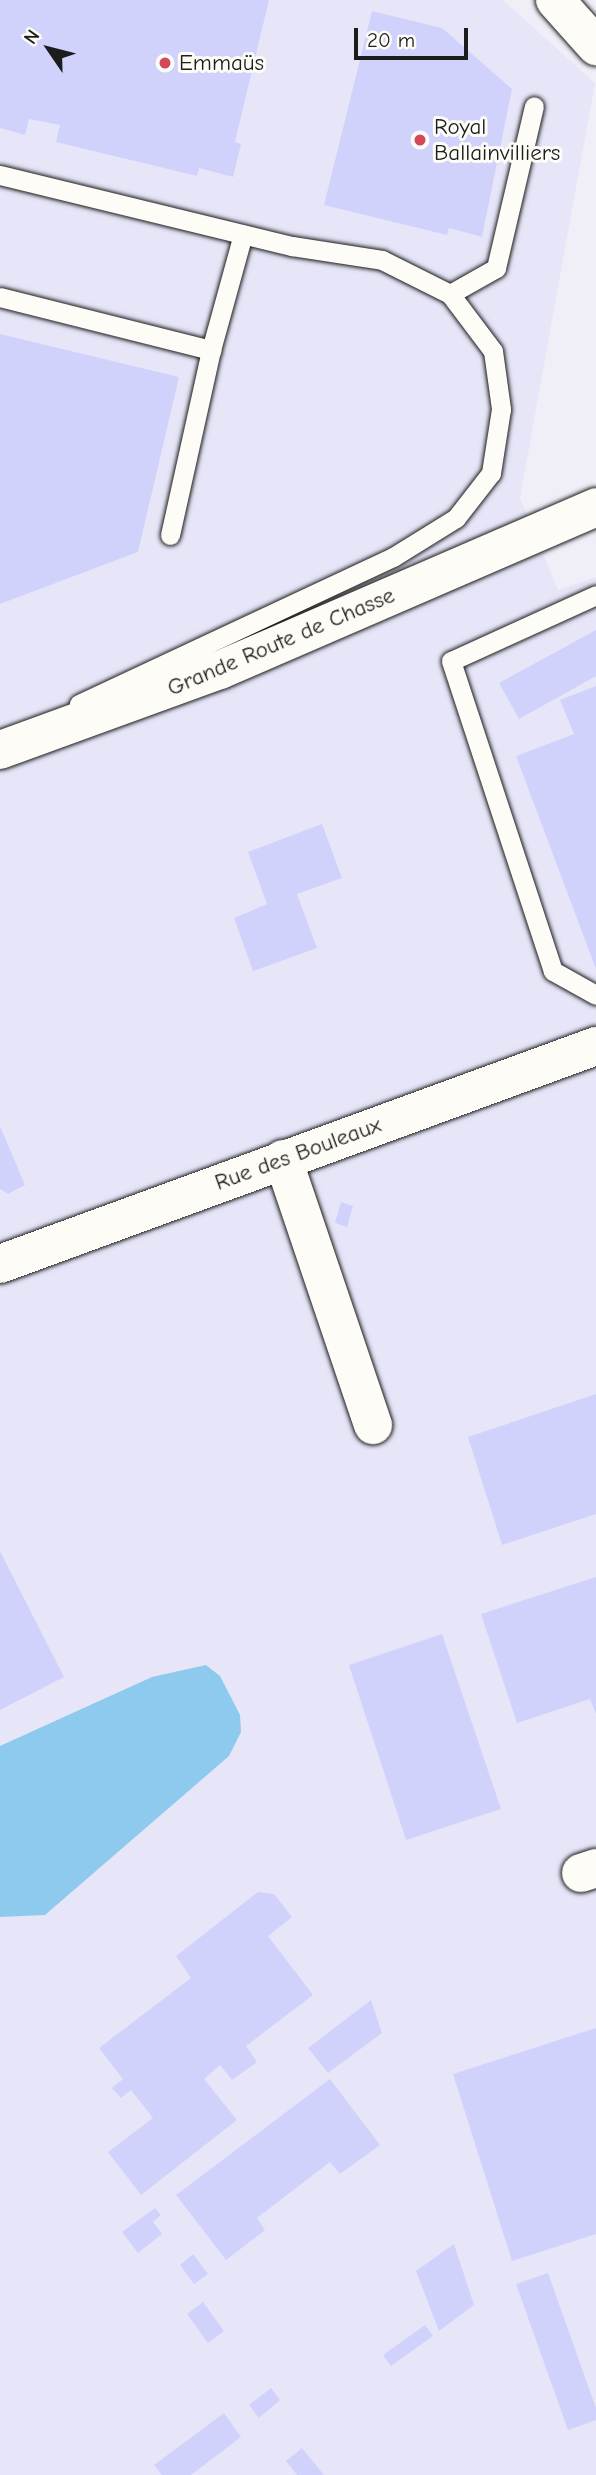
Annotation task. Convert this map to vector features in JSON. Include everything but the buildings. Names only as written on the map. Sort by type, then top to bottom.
[{"type":"street","points":[[555,0],[596,46]]},
{"type":"street","points":[[557,523],[596,482]]},
{"type":"street","name":"Grande Route de Chasse","points":[[0,747],[220,670],[596,507]]},
{"type":"street","name":"Rue des Bouleaux","points":[[0,1264],[596,1046]]},
{"type":"street","points":[[283,1159],[373,1425]]},
{"type":"lane","points":[[450,295],[496,268],[534,106]]},
{"type":"lane","points":[[0,174],[292,246],[382,260],[450,295],[493,351],[501,409],[491,473],[456,518],[393,557],[0,747]]},
{"type":"lane","points":[[170,535],[211,350],[243,234]]},
{"type":"lane","points":[[0,297],[211,350]]},
{"type":"lane","points":[[596,595],[452,661],[553,971],[596,995]]},
{"type":"shaded area","points":[[0,0],[503,0],[595,83],[520,498],[558,590],[596,577],[596,2475],[0,2475]]},
{"type":"water","points":[[206,1665],[220,1676],[240,1715],[241,1732],[229,1756],[45,1915],[0,1917],[0,1746],[152,1677]]},
{"type":"place","name":"Emmaüs","points":[[165,63]]},
{"type":"place","name":"Royal Ballainvilliers","points":[[420,140]]}]
